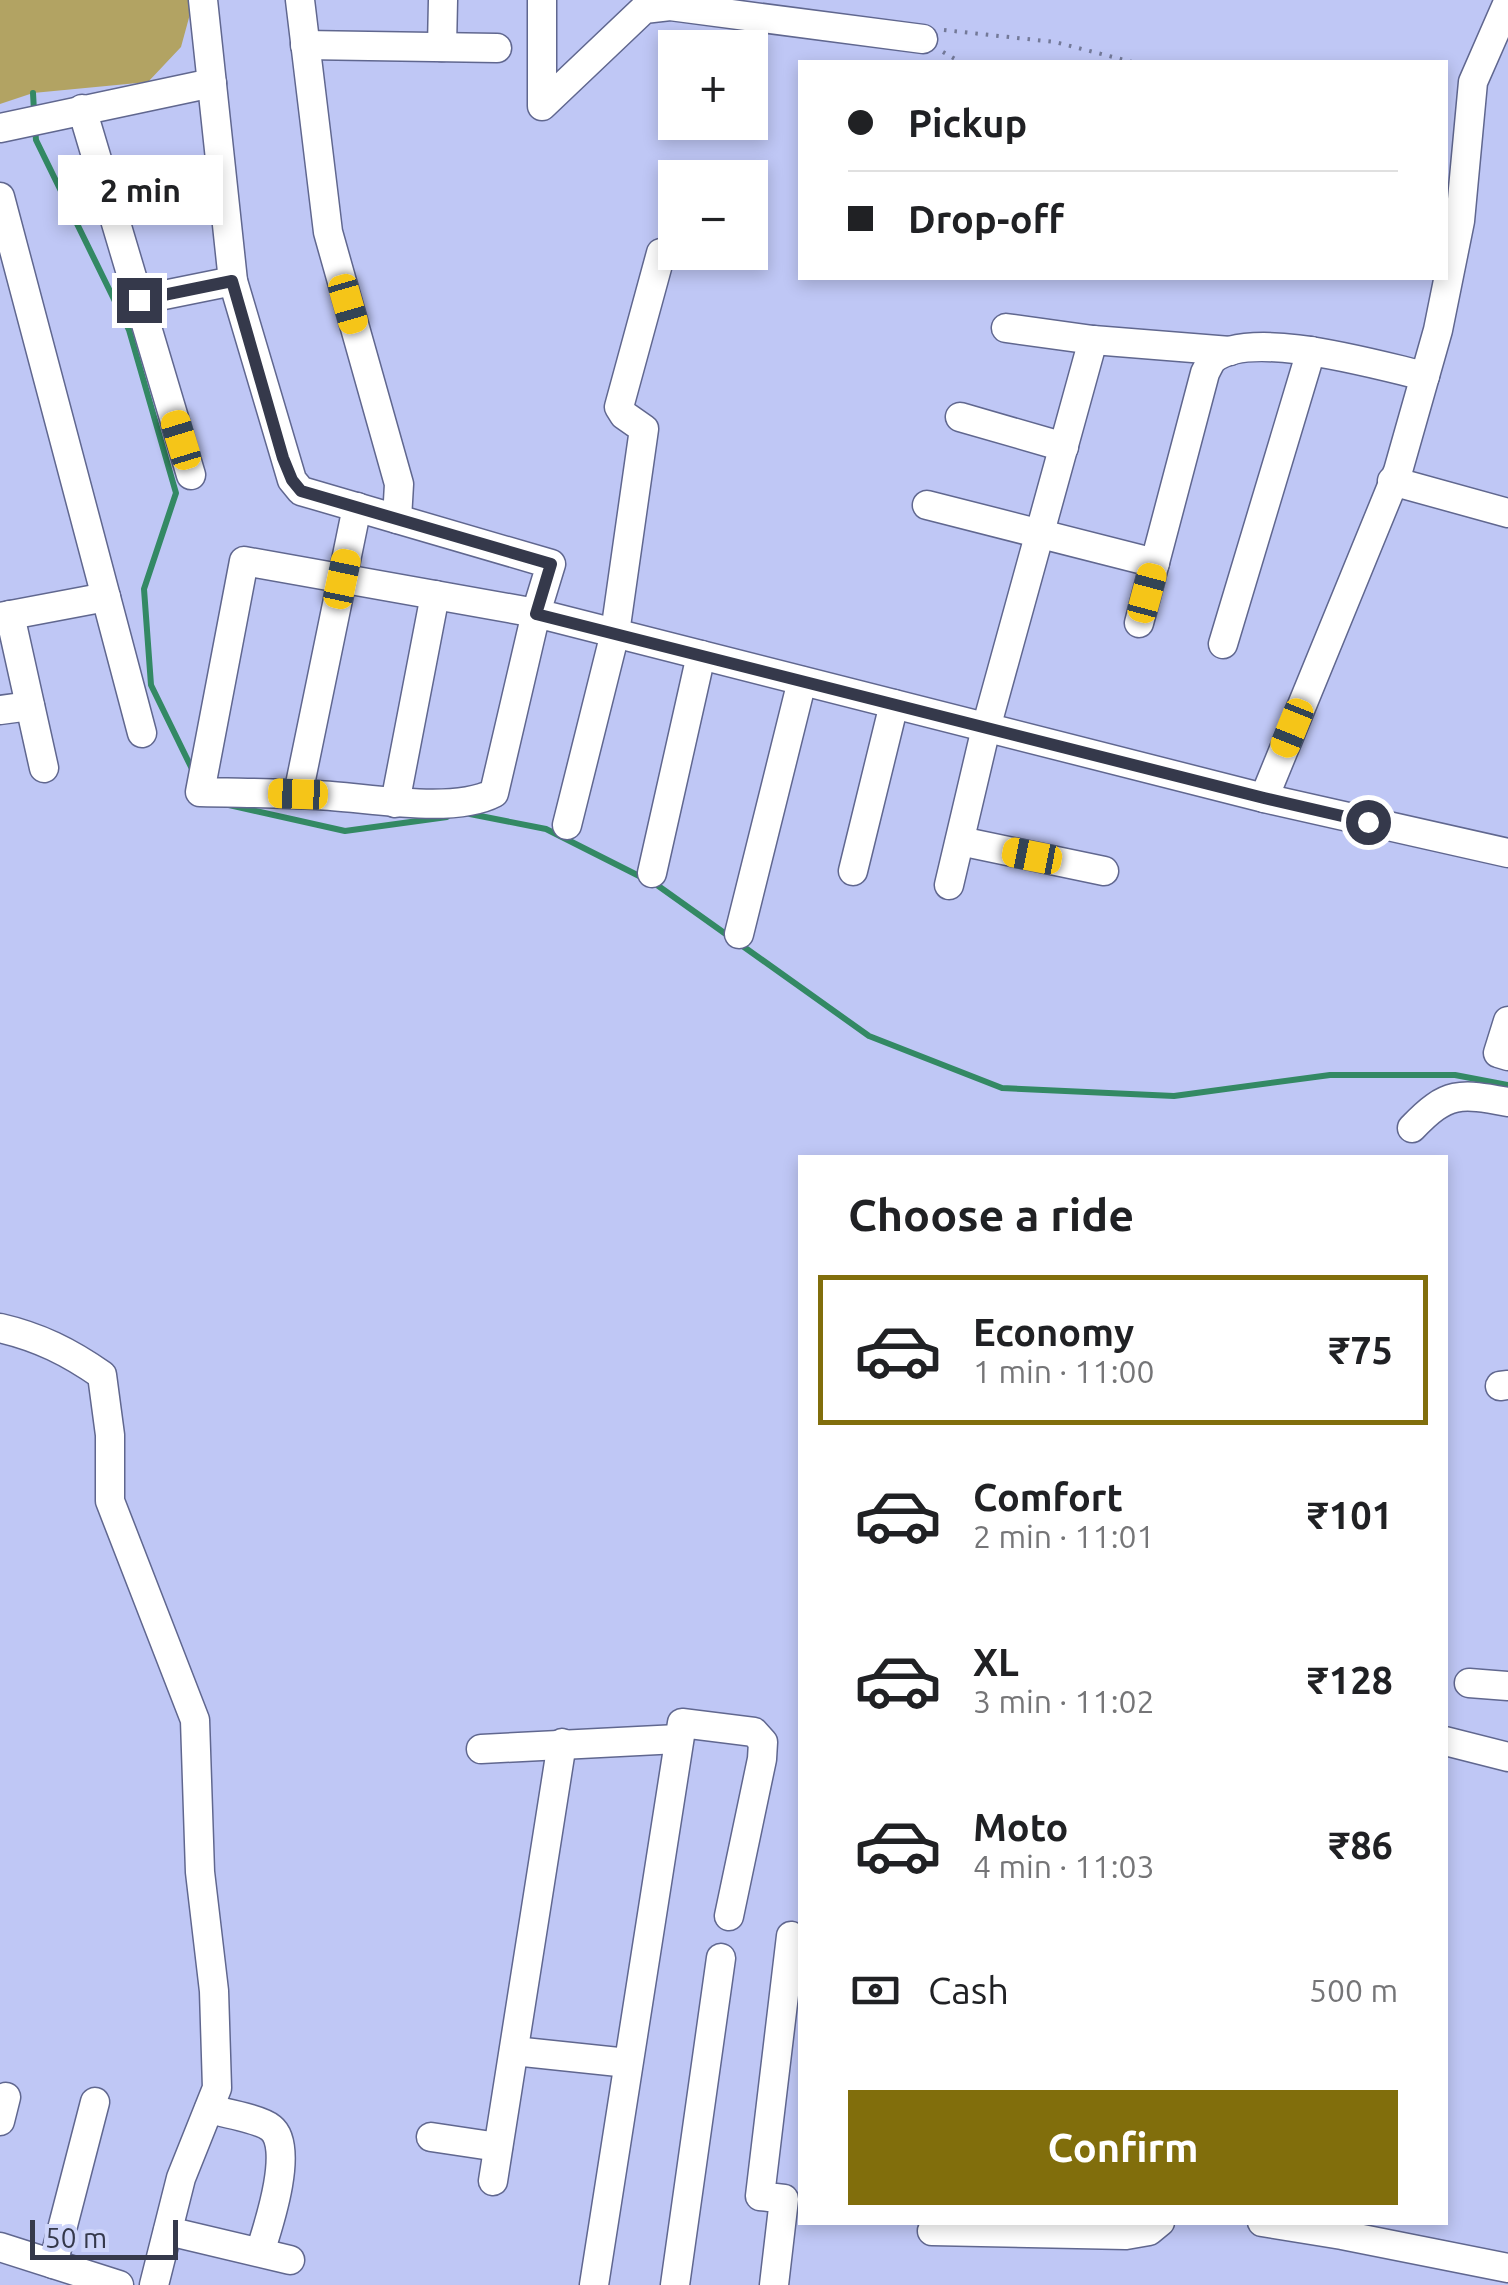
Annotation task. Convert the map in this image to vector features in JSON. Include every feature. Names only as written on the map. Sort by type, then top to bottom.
[{"type":"street","points":[[203,0],[232,281],[292,480],[301,491],[551,564],[536,614],[494,793],[480,801],[395,803],[298,794],[200,792],[244,561],[536,614],[1264,798],[1508,852]]},
{"type":"street","points":[[300,0],[328,232],[399,484],[398,519]]},
{"type":"street","points":[[442,46],[443,0]]},
{"type":"street","points":[[542,0],[542,106],[644,9],[670,6],[923,39]]},
{"type":"street","points":[[1448,276],[1460,221],[1473,82],[1497,58],[1508,2]]},
{"type":"street","points":[[305,45],[497,48]]},
{"type":"street","points":[[0,128],[212,83]]},
{"type":"street","points":[[82,109],[191,476]]},
{"type":"street","points":[[0,197],[142,733]]},
{"type":"street","points":[[567,825],[614,634],[644,428],[619,407],[658,264]]},
{"type":"street","points":[[1264,798],[1398,471],[1426,376],[1447,280]]},
{"type":"street","points":[[139,300],[232,281]]},
{"type":"street","points":[[1006,328],[1230,352],[1292,347],[1426,376]]},
{"type":"street","points":[[949,885],[986,728],[1093,340]]},
{"type":"street","points":[[1223,644],[1311,351]]},
{"type":"street","points":[[1138,623],[1205,374],[1211,360],[1230,352]]},
{"type":"street","points":[[960,417],[1064,447]]},
{"type":"street","points":[[1392,481],[1508,513]]},
{"type":"street","points":[[927,504],[1155,563]]},
{"type":"street","points":[[298,794],[357,507]]},
{"type":"street","points":[[395,803],[435,596]]},
{"type":"street","points":[[44,768],[5,616],[106,597]]},
{"type":"street","points":[[652,873],[701,656]]},
{"type":"street","points":[[738,934],[802,681]]},
{"type":"street","points":[[853,870],[894,704]]},
{"type":"street","points":[[0,710],[30,706]]},
{"type":"street","points":[[960,841],[1104,871]]},
{"type":"street","points":[[1508,1021],[1498,1054],[1508,1056]]},
{"type":"street","points":[[1412,1128],[1432,1106],[1465,1094],[1508,1102]]},
{"type":"street","points":[[0,1328],[65,1350],[102,1375],[110,1434],[110,1501],[194,1720],[200,1872],[214,1991],[217,2088],[181,2178],[154,2285]]},
{"type":"street","points":[[1470,1683],[1508,1686]]},
{"type":"street","points":[[594,2285],[682,1723],[754,1732],[763,1742],[729,1916]]},
{"type":"street","points":[[481,1749],[678,1739]]},
{"type":"street","points":[[1448,1742],[1508,1758]]},
{"type":"street","points":[[493,2181],[562,1744]]},
{"type":"street","points":[[774,2285],[784,2199],[760,2196],[791,1936]]},
{"type":"street","points":[[675,2285],[720,1958]]},
{"type":"street","points":[[514,2051],[628,2063]]},
{"type":"street","points":[[53,2264],[94,2102]]},
{"type":"street","points":[[209,2109],[270,2126],[279,2138],[274,2210],[260,2252]]},
{"type":"street","points":[[431,2136],[498,2147]]},
{"type":"street","points":[[932,2231],[1126,2235],[1149,2231],[1156,2225]]},
{"type":"street","points":[[1278,2225],[1508,2268]]},
{"type":"street","points":[[168,2231],[290,2260]]},
{"type":"street","points":[[0,2247],[119,2285]]},
{"type":"path","points":[[923,39],[932,29],[1038,40],[1123,60]]},
{"type":"shaded area","points":[[0,0],[193,3],[181,47],[148,82],[33,93],[0,104]]},
{"type":"waterway","points":[[33,93],[34,111]]},
{"type":"waterway","points":[[35,128],[36,140],[129,330],[176,493],[144,589],[151,685],[194,773]]},
{"type":"waterway","points":[[229,805],[345,831],[447,817]]},
{"type":"waterway","points":[[470,814],[546,829],[657,885],[869,1036],[1002,1088],[1174,1096],[1330,1075],[1455,1075],[1508,1085]]},
{"type":"route","points":[[139,300],[232,281],[283,458],[301,491],[551,564],[536,614],[1368,822]]}]
